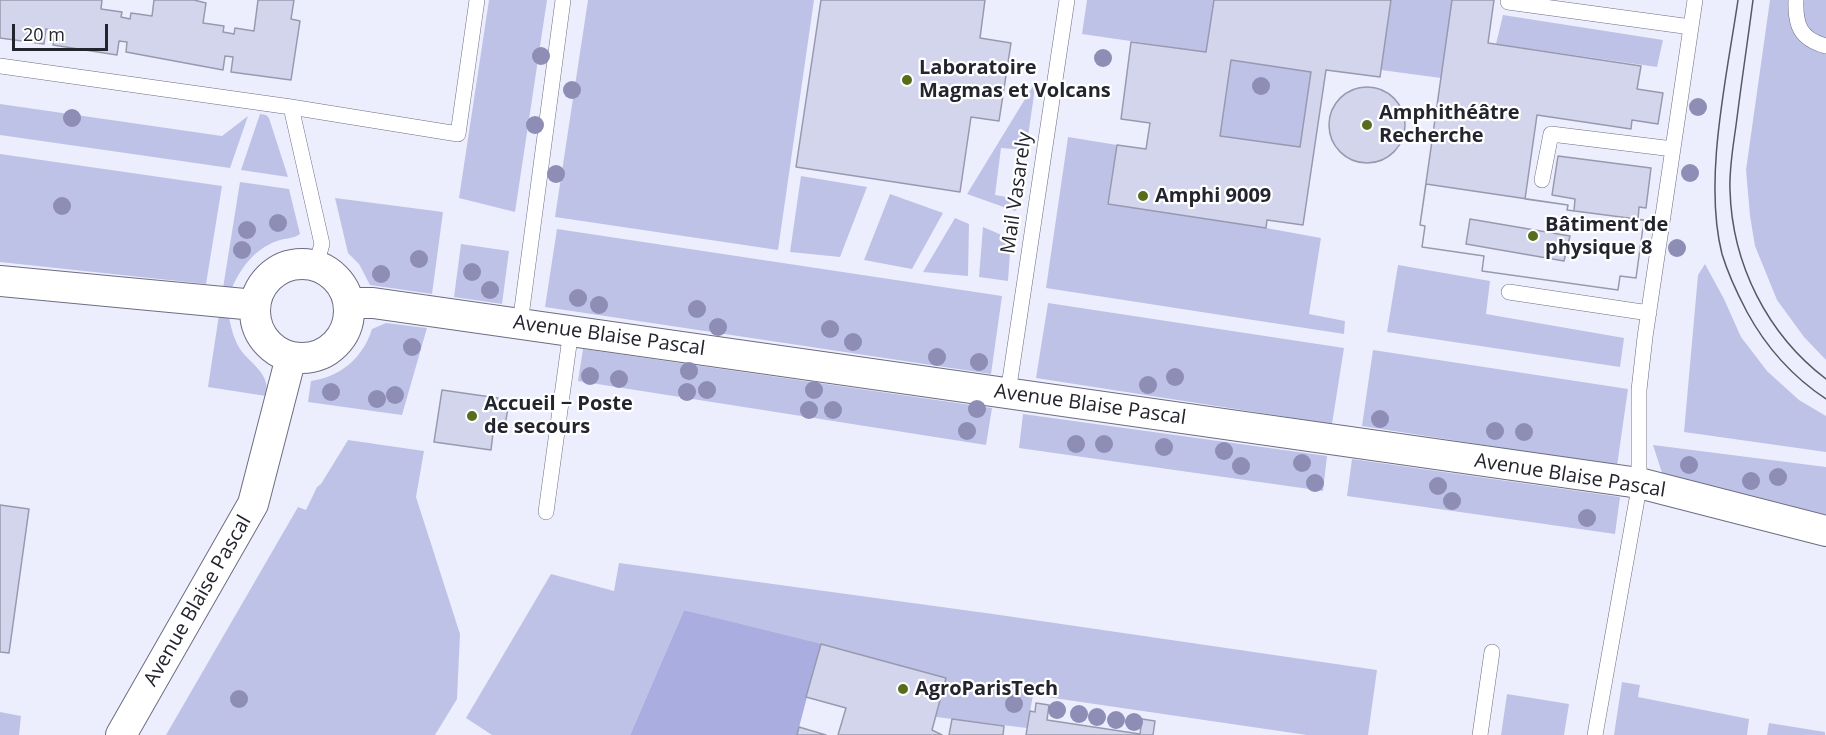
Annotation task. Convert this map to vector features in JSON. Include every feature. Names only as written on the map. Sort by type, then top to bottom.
[{"type":"street","points":[[291,264],[316,265],[334,276],[344,288],[349,303],[349,317],[345,331],[337,343],[326,352],[312,357],[291,357],[272,346],[262,336],[257,323],[255,305],[265,281],[277,271],[291,264]]},
{"type":"street","points":[[0,281],[255,305]]},
{"type":"street","name":"Avenue Blaise Pascal","points":[[349,303],[373,303],[571,330],[1639,483],[1826,531]]},
{"type":"street","name":"Avenue Blaise Pascal","points":[[121,735],[254,504],[291,357]]},
{"type":"lane","points":[[0,66],[291,107],[458,134],[477,0]]},
{"type":"lane","points":[[520,324],[563,0]]},
{"type":"lane","name":"Mail Vasarely","points":[[1008,393],[1067,0]]},
{"type":"lane","points":[[1595,735],[1616,627],[1639,483],[1639,390],[1648,313],[1695,0]]},
{"type":"lane","points":[[1796,0],[1798,27],[1804,35],[1826,46]]},
{"type":"lane","points":[[1508,2],[1691,27]]},
{"type":"lane","points":[[291,107],[322,244],[316,265]]},
{"type":"lane","points":[[1542,180],[1551,134],[1673,149]]},
{"type":"lane","points":[[1509,292],[1648,313]]},
{"type":"lane","points":[[546,512],[571,330]]},
{"type":"lane","points":[[1480,735],[1492,652]]},
{"type":"shaded area","points":[[489,0],[547,0],[515,212],[459,198]]},
{"type":"shaded area","points":[[588,0],[814,0],[778,250],[555,217]]},
{"type":"shaded area","points":[[1087,0],[1214,0],[1206,52],[1082,34]]},
{"type":"shaded area","points":[[1391,0],[1452,0],[1441,78],[1381,70]]},
{"type":"shaded area","points":[[1770,0],[1826,0],[1826,360],[1804,337],[1777,300],[1755,246],[1750,216],[1746,170]]},
{"type":"shaded area","points":[[1503,15],[1663,40],[1657,67],[1496,44]]},
{"type":"shaded area","points":[[1231,60],[1311,72],[1300,147],[1220,136]]},
{"type":"shaded area","points":[[1036,81],[1026,150],[1001,148],[995,195],[1019,199],[1017,209],[1015,211],[967,194]]},
{"type":"shaded area","points":[[0,104],[222,136],[248,116],[230,168],[0,135]]},
{"type":"shaded area","points":[[260,114],[269,118],[288,177],[241,170]]},
{"type":"shaded area","points":[[1068,137],[1117,145],[1108,204],[1321,238],[1309,314],[1345,321],[1344,334],[1046,288]]},
{"type":"shaded area","points":[[0,154],[222,186],[206,284],[0,262]]},
{"type":"shaded area","points":[[801,176],[867,187],[840,257],[790,252]]},
{"type":"shaded area","points":[[240,182],[289,189],[300,234],[269,244],[244,266],[232,288],[223,288]]},
{"type":"shaded area","points":[[890,194],[943,213],[912,269],[864,260]]},
{"type":"shaded area","points":[[335,198],[443,212],[432,294],[370,285],[359,264],[348,253]]},
{"type":"shaded area","points":[[955,218],[969,224],[968,276],[923,272]]},
{"type":"shaded area","points":[[983,227],[1011,239],[1008,281],[979,277]]},
{"type":"shaded area","points":[[557,229],[1002,296],[991,374],[545,307]]},
{"type":"shaded area","points":[[461,244],[509,251],[502,304],[454,297]]},
{"type":"shaded area","points":[[1705,264],[1741,337],[1767,371],[1799,400],[1826,416],[1826,452],[1684,432],[1698,275]]},
{"type":"shaded area","points":[[1398,265],[1490,281],[1486,314],[1624,338],[1620,367],[1387,332]]},
{"type":"shaded area","points":[[1048,303],[1344,348],[1332,424],[1036,378]]},
{"type":"shaded area","points":[[219,315],[229,317],[240,349],[263,375],[267,388],[266,396],[208,387]]},
{"type":"shaded area","points":[[386,323],[427,328],[402,415],[308,402],[311,381],[332,375],[349,364],[363,349],[372,329]]},
{"type":"shaded area","points":[[583,349],[992,408],[986,445],[578,381]]},
{"type":"shaded area","points":[[1373,350],[1628,389],[1617,466],[1362,426]]},
{"type":"shaded area","points":[[1023,414],[1327,456],[1323,491],[1019,448]]},
{"type":"shaded area","points":[[348,440],[424,451],[416,497],[460,634],[457,699],[435,735],[166,735],[298,507],[306,510],[317,487]]},
{"type":"shaded area","points":[[1653,445],[1826,467],[1826,515],[1662,473]]},
{"type":"shaded area","points":[[1352,459],[1620,497],[1615,534],[1347,496]]},
{"type":"shaded area","points":[[619,563],[1377,670],[1368,735],[1307,735],[1033,695],[1027,728],[936,717],[946,678],[684,610],[630,735],[492,735],[466,718],[551,574],[614,591]]},
{"type":"shaded area","points":[[684,610],[821,644],[797,735],[630,735]]},
{"type":"shaded area","points":[[1622,682],[1640,685],[1638,697],[1749,719],[1747,735],[1614,735]]},
{"type":"shaded area","points":[[1507,694],[1569,704],[1564,735],[1501,735]]},
{"type":"shaded area","points":[[0,712],[21,716],[19,735],[0,735]]},
{"type":"shaded area","points":[[1769,723],[1825,732],[1825,735],[1767,735]]},
{"type":"building","points":[[0,0],[102,0],[101,9],[122,12],[121,17],[130,19],[131,13],[152,16],[154,0],[194,0],[206,3],[203,23],[224,26],[223,32],[234,34],[235,28],[254,31],[258,0],[294,0],[291,19],[300,21],[291,80],[231,72],[233,57],[225,56],[223,70],[126,52],[127,42],[119,41],[117,55],[53,45],[55,31],[46,29],[44,44],[0,38]]},
{"type":"building","name":"Laboratoire Magmas et Volcans","points":[[821,0],[985,0],[980,38],[1011,43],[999,121],[971,117],[960,192],[796,167]]},
{"type":"building","points":[[1214,0],[1391,0],[1380,77],[1326,70],[1303,225],[1267,220],[1266,228],[1108,204],[1117,145],[1146,149],[1150,123],[1121,119],[1131,42],[1206,52]],"holes":[[[1231,60],[1311,72],[1300,147],[1220,136]]]},
{"type":"building","points":[[1452,0],[1494,0],[1488,43],[1641,66],[1637,89],[1663,93],[1658,124],[1632,120],[1631,129],[1537,115],[1525,199],[1568,205],[1567,210],[1574,211],[1575,199],[1552,195],[1558,156],[1651,168],[1646,208],[1639,207],[1638,220],[1644,220],[1636,278],[1620,276],[1618,290],[1482,271],[1484,256],[1422,247],[1425,226],[1420,225]]},
{"type":"building","name":"Amphithéâtre Recherche","points":[[1367,87],[1382,90],[1394,98],[1402,110],[1405,125],[1402,140],[1394,152],[1382,160],[1367,163],[1352,160],[1340,152],[1332,140],[1329,125],[1332,110],[1340,98],[1352,90]]},
{"type":"building","name":"Bâtiment de physique 8","points":[[1426,184],[1568,205],[1567,210],[1644,220],[1636,278],[1620,276],[1618,290],[1482,271],[1484,256],[1422,247],[1425,226],[1420,225]]},
{"type":"building","points":[[1470,219],[1570,236],[1564,261],[1466,244]]},
{"type":"building","name":"Accueil − Poste de secours","points":[[442,390],[498,398],[497,406],[508,408],[505,426],[494,425],[491,450],[434,442]]},
{"type":"building","points":[[0,505],[29,509],[9,653],[0,652]]},
{"type":"building","name":"AgroParisTech","points":[[821,644],[946,678],[932,730],[942,735],[838,735],[846,708],[806,697]]},
{"type":"building","points":[[1036,703],[1049,705],[1047,720],[1140,734],[1142,719],[1155,721],[1153,735],[1026,735],[1030,711],[1035,712]]},
{"type":"building","points":[[952,719],[1004,726],[1003,735],[949,735]]},
{"type":"building","points":[[799,727],[826,735],[797,735]]},
{"type":"tram line","points":[[1738,0],[1723,94],[1716,161],[1717,225],[1722,254],[1754,325],[1781,360],[1802,381],[1826,399]]},
{"type":"tram line","points":[[1753,0],[1731,163],[1732,218],[1746,270],[1770,319],[1786,341],[1826,379]]},
{"type":"place","name":"Laboratoire Magmas et Volcans","points":[[907,80]]},
{"type":"place","name":"Amphithéâtre Recherche","points":[[1367,125]]},
{"type":"place","name":"Amphi 9009","points":[[1143,196]]},
{"type":"place","name":"Bâtiment de physique 8","points":[[1533,236]]},
{"type":"place","name":"Accueil − Poste de secours","points":[[472,416]]},
{"type":"place","name":"AgroParisTech","points":[[903,689]]}]
